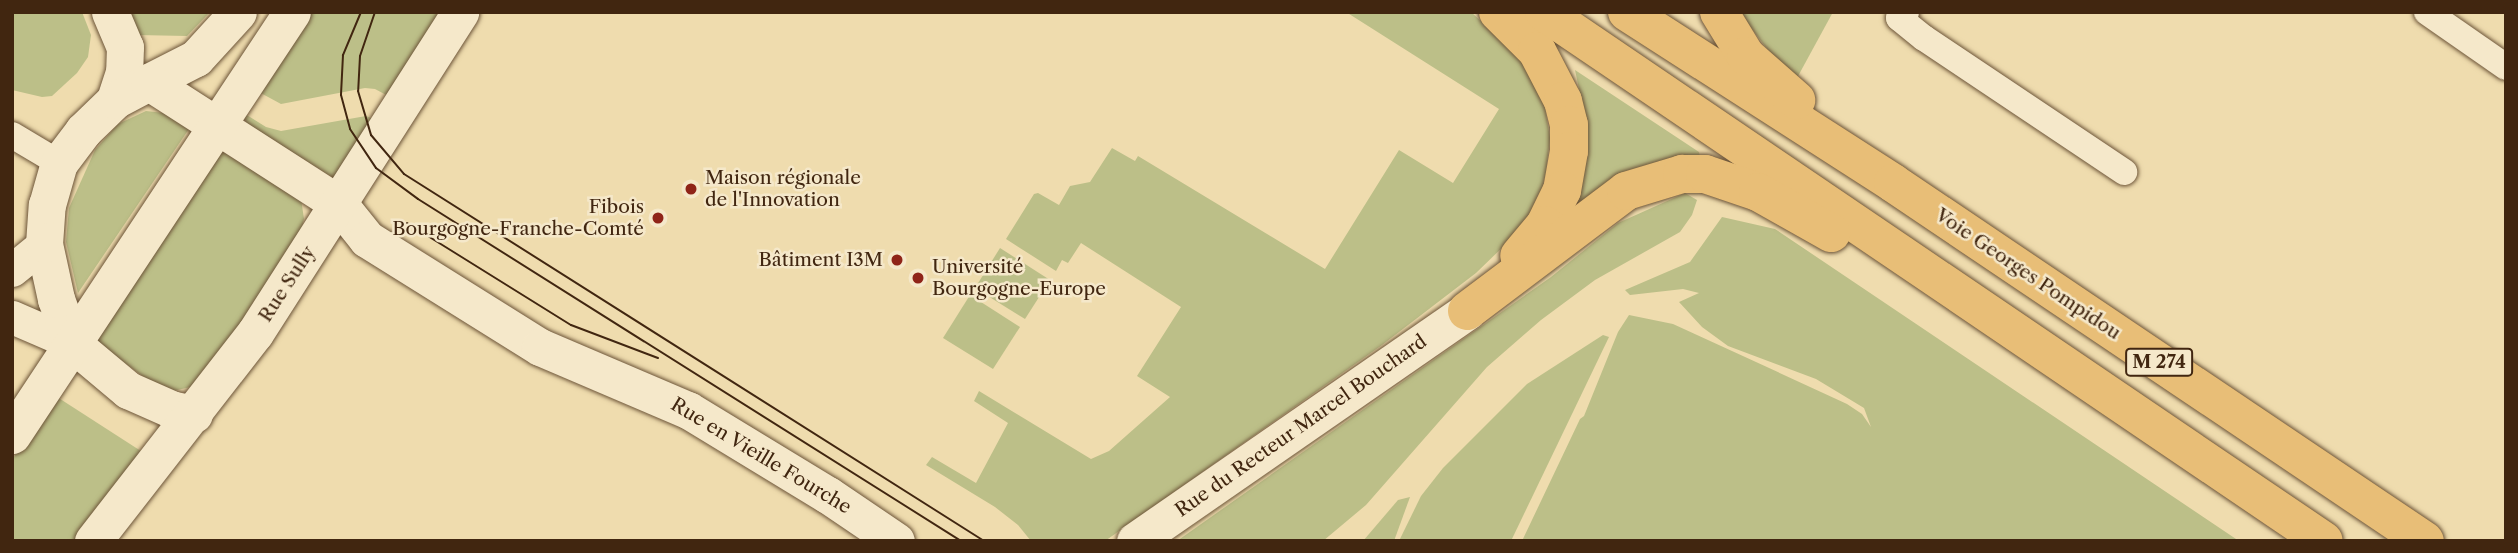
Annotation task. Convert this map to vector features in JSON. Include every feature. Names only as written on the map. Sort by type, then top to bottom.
[{"type":"highway","points":[[1467,311],[1531,245],[1545,225],[1562,190],[1569,151],[1569,125],[1553,79],[1537,51],[1498,12]]},
{"type":"highway","name":"M 274","points":[[1544,12],[2324,541]]},
{"type":"highway","name":"Voie Georges Pompidou","points":[[1627,12],[1893,183],[2425,541]]},
{"type":"highway","points":[[1719,12],[1732,37],[1765,74],[1893,183]]},
{"type":"highway","points":[[1467,311],[1626,191],[1682,174],[1705,174],[1758,192],[1845,241],[1894,248]]},
{"type":"main road","points":[[110,12],[125,47],[124,72],[115,100]]},
{"type":"main road","points":[[194,414],[171,409],[128,390],[72,343],[56,299],[44,244],[47,205],[60,163],[83,131],[115,100],[196,58],[238,12]]},
{"type":"main road","points":[[12,435],[292,12]]},
{"type":"main road","name":"Rue Sully","points":[[93,541],[255,334],[460,12]]},
{"type":"main road","name":"Rue en Vieille Fourche","points":[[149,82],[339,204],[367,239],[540,347],[650,391],[699,416],[828,495],[896,541]]},
{"type":"main road","name":"Rue du Recteur Marcel Bouchard","points":[[1135,541],[1467,311]]},
{"type":"street","points":[[2427,12],[2506,67]]},
{"type":"street","points":[[1903,15],[2124,172]]},
{"type":"street","points":[[12,135],[60,163]]},
{"type":"street","points":[[12,271],[44,244]]},
{"type":"street","points":[[12,317],[72,343]]},
{"type":"green space","points":[[12,12],[82,12],[91,35],[88,57],[77,73],[52,96],[42,97],[12,90]]},
{"type":"green space","points":[[128,12],[210,12],[187,36],[137,35]]},
{"type":"green space","points":[[308,12],[443,12],[390,97],[375,89],[365,88],[281,104],[257,91]]},
{"type":"green space","points":[[1346,12],[1471,12],[1512,49],[1533,78],[1544,102],[1550,138],[1546,172],[1541,194],[1529,216],[1508,242],[1476,273],[1382,345],[1105,541],[1031,541],[1018,525],[995,507],[926,465],[932,457],[976,483],[1008,423],[974,401],[979,391],[1091,459],[1109,451],[1170,397],[1137,376],[1181,307],[1081,243],[1068,263],[1062,260],[1056,271],[1006,239],[1034,194],[1038,193],[1059,205],[1070,186],[1090,182],[1112,148],[1135,161],[1138,156],[1325,269],[1399,150],[1453,183],[1499,109]]},
{"type":"green space","points":[[1739,12],[1833,12],[1797,78],[1771,54]]},
{"type":"green space","points":[[1575,70],[1699,152],[1700,158],[1570,209],[1585,117]]},
{"type":"green space","points":[[146,111],[164,113],[191,126],[78,293],[66,242],[69,208],[95,150],[118,124]]},
{"type":"green space","points":[[242,112],[266,127],[281,131],[366,116],[376,120],[335,179],[247,124]]},
{"type":"green space","points":[[218,141],[301,199],[304,219],[300,236],[278,276],[195,386],[173,391],[152,383],[91,338]]},
{"type":"green space","points":[[1685,193],[1697,200],[1692,215],[1680,232],[1595,280],[1541,320],[1487,367],[1366,505],[1323,541],[1177,541],[1551,277],[1618,223]]},
{"type":"green space","points":[[1722,217],[1775,229],[2239,541],[1522,541],[1580,419],[1584,416],[1618,332],[1629,315],[1673,324],[1847,404],[1862,414],[1871,427],[1864,408],[1816,379],[1728,346],[1702,327],[1679,302],[1699,293],[1683,289],[1630,295],[1625,290],[1690,262]]},
{"type":"green space","points":[[1000,248],[1050,280],[1025,319],[975,288]]},
{"type":"green space","points":[[970,295],[1020,327],[993,369],[943,338]]},
{"type":"green space","points":[[1603,335],[1609,337],[1511,541],[1399,541],[1421,496],[1443,468],[1527,384]]},
{"type":"green space","points":[[54,395],[144,453],[75,541],[12,541],[12,460]]},
{"type":"green space","points":[[1410,497],[1394,541],[1363,541],[1398,500]]},
{"type":"tram line","points":[[361,12],[343,55],[341,95],[350,129],[376,168],[418,199],[961,541]]},
{"type":"tram line","points":[[375,12],[360,56],[358,91],[371,135],[404,174],[984,541]]},
{"type":"tram line","points":[[407,223],[571,325],[658,358]]},
{"type":"place","name":"Maison régionale de l'Innovation","points":[[691,189]]},
{"type":"place","name":"Fibois Bourgogne-Franche-Comté","points":[[658,218]]},
{"type":"place","name":"Bâtiment I3M","points":[[897,260]]},
{"type":"place","name":"Université Bourgogne-Europe","points":[[918,278]]}]
